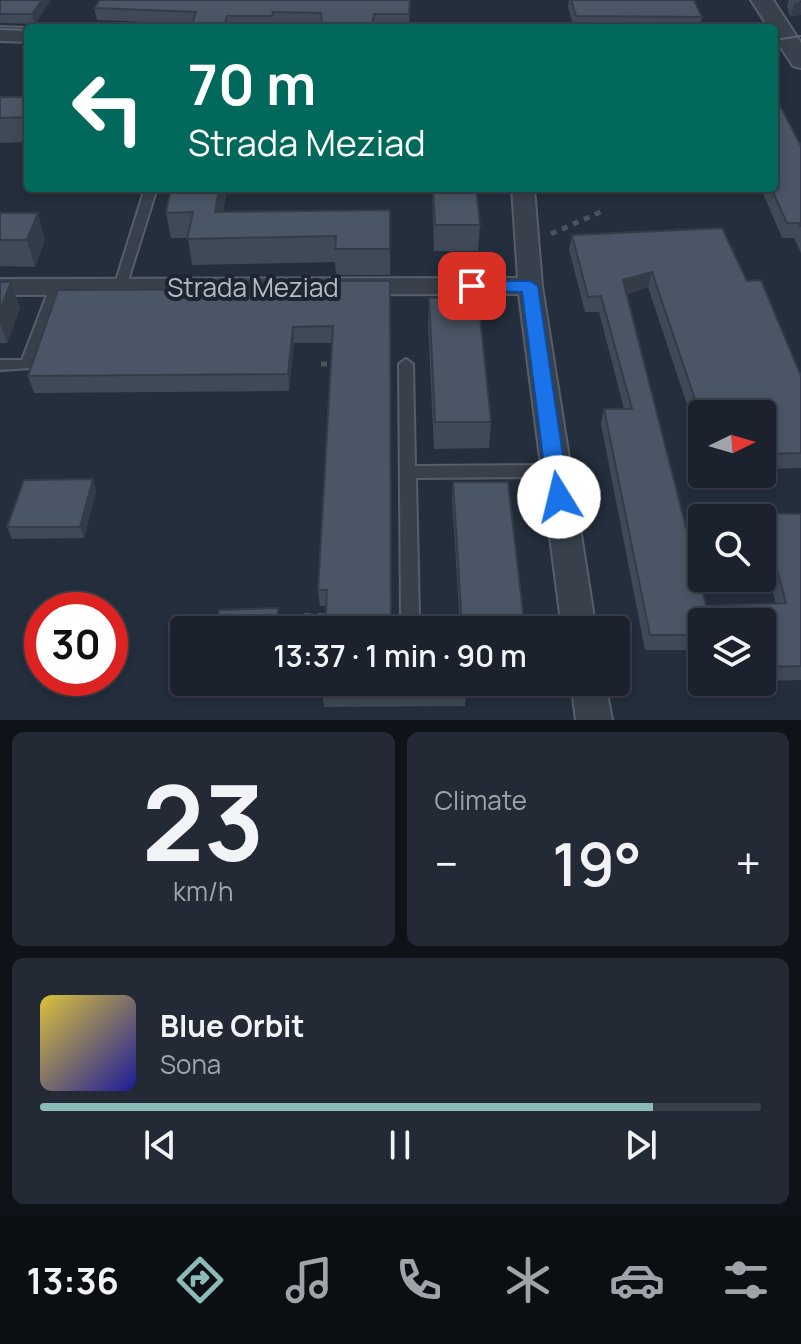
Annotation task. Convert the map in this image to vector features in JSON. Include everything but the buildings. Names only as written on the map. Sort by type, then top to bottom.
[{"type":"street","points":[[762,0],[777,24]]},
{"type":"street","points":[[778,26],[794,51]]},
{"type":"street","points":[[0,34],[24,35]]},
{"type":"street","points":[[523,192],[530,286],[577,616]]},
{"type":"street","name":"Strada Meziad","points":[[0,287],[530,286]]},
{"type":"street","points":[[590,696],[594,720]]},
{"type":"lane","points":[[120,287],[150,192]]},
{"type":"lane","points":[[0,365],[27,365],[56,287]]},
{"type":"lane","points":[[406,364],[410,616]]},
{"type":"lane","points":[[408,472],[554,471]]},
{"type":"path","points":[[527,245],[605,210]]},
{"type":"path","points":[[321,364],[350,364]]},
{"type":"tram line","points":[[0,29],[24,30]]},
{"type":"tram line","points":[[778,39],[801,36]]},
{"type":"route","points":[[472,286],[530,286],[559,497]]}]
